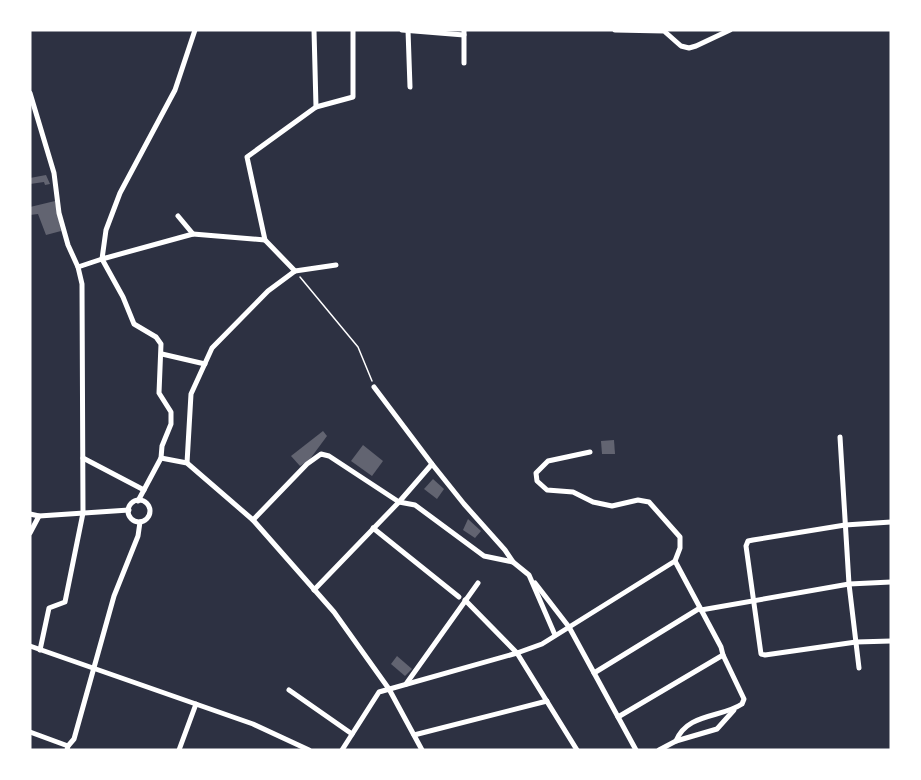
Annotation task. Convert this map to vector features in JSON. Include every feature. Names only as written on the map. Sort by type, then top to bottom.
[{"type":"street","points":[[138,501],[146,503],[150,510],[148,518],[141,522],[132,520],[130,505],[138,501],[161,458],[162,446],[171,424],[171,412],[159,393],[161,344],[156,337],[134,324],[123,297],[102,259],[106,230],[120,193],[175,90],[195,30]]},
{"type":"street","points":[[314,30],[316,107]]},
{"type":"street","points":[[295,271],[265,240],[247,157],[316,107],[352,97],[353,30]]},
{"type":"street","points":[[410,87],[406,30],[464,32],[464,63]]},
{"type":"street","points":[[615,30],[664,31],[681,46],[689,48],[730,30]]},
{"type":"street","points":[[30,93],[54,173],[59,213],[82,284],[83,513],[65,602],[49,608],[40,650]]},
{"type":"street","points":[[178,216],[193,234]]},
{"type":"street","points":[[78,267],[193,234],[265,240]]},
{"type":"street","points":[[187,464],[191,394],[212,348],[268,291],[295,271],[336,265]]},
{"type":"street","points":[[162,354],[205,364]]},
{"type":"street","points":[[374,387],[464,504],[513,562],[529,575],[569,627],[636,750]]},
{"type":"street","points":[[840,437],[849,584],[859,668]]},
{"type":"street","points":[[342,750],[379,692],[542,644],[675,561],[681,537],[648,502],[638,500],[612,506],[593,502],[573,492],[547,490],[537,481],[536,473],[548,462],[590,452]]},
{"type":"street","points":[[253,520],[321,453],[399,501],[415,505],[484,556],[513,562]]},
{"type":"street","points":[[83,458],[144,490]]},
{"type":"street","points":[[161,458],[187,464],[253,520],[334,612],[389,689],[422,750]]},
{"type":"street","points":[[314,590],[432,464]]},
{"type":"street","points":[[30,514],[39,516],[129,510]]},
{"type":"street","points":[[30,533],[39,516]]},
{"type":"street","points":[[30,732],[67,748],[74,739],[114,596],[138,536],[141,522]]},
{"type":"street","points":[[891,522],[845,525],[748,541],[746,546],[750,601],[761,654],[765,656],[856,642],[891,641]]},
{"type":"street","points":[[373,528],[462,599],[517,653],[575,749]]},
{"type":"street","points":[[659,750],[676,741],[717,729],[742,704],[744,699],[721,647],[675,561]]},
{"type":"street","points":[[529,575],[555,635]]},
{"type":"street","points":[[594,673],[701,609],[849,584],[891,582]]},
{"type":"street","points":[[405,685],[462,599],[478,583]]},
{"type":"street","points":[[30,646],[253,724],[309,750]]},
{"type":"street","points":[[618,717],[723,655]]},
{"type":"street","points":[[290,690],[352,734]]},
{"type":"street","points":[[414,735],[547,701]]},
{"type":"street","points":[[179,750],[196,704]]},
{"type":"street","points":[[676,741],[680,732],[689,724],[717,712],[734,710]]},
{"type":"path","points":[[295,271],[358,347],[374,387]]},
{"type":"building","points":[[46,175],[50,184],[45,185],[44,182],[30,184],[30,178]]},
{"type":"building","points":[[55,201],[61,231],[46,235],[38,214],[30,215],[30,207]]},
{"type":"building","points":[[323,431],[327,436],[310,459],[300,466],[291,456]]},
{"type":"building","points":[[614,440],[615,454],[602,454],[601,441]]},
{"type":"building","points":[[363,445],[383,461],[372,476],[351,461]]},
{"type":"building","points":[[433,479],[444,489],[437,499],[424,489]]},
{"type":"building","points":[[468,519],[481,531],[475,538],[463,530]]},
{"type":"building","points":[[397,656],[412,669],[405,676],[391,664]]}]
